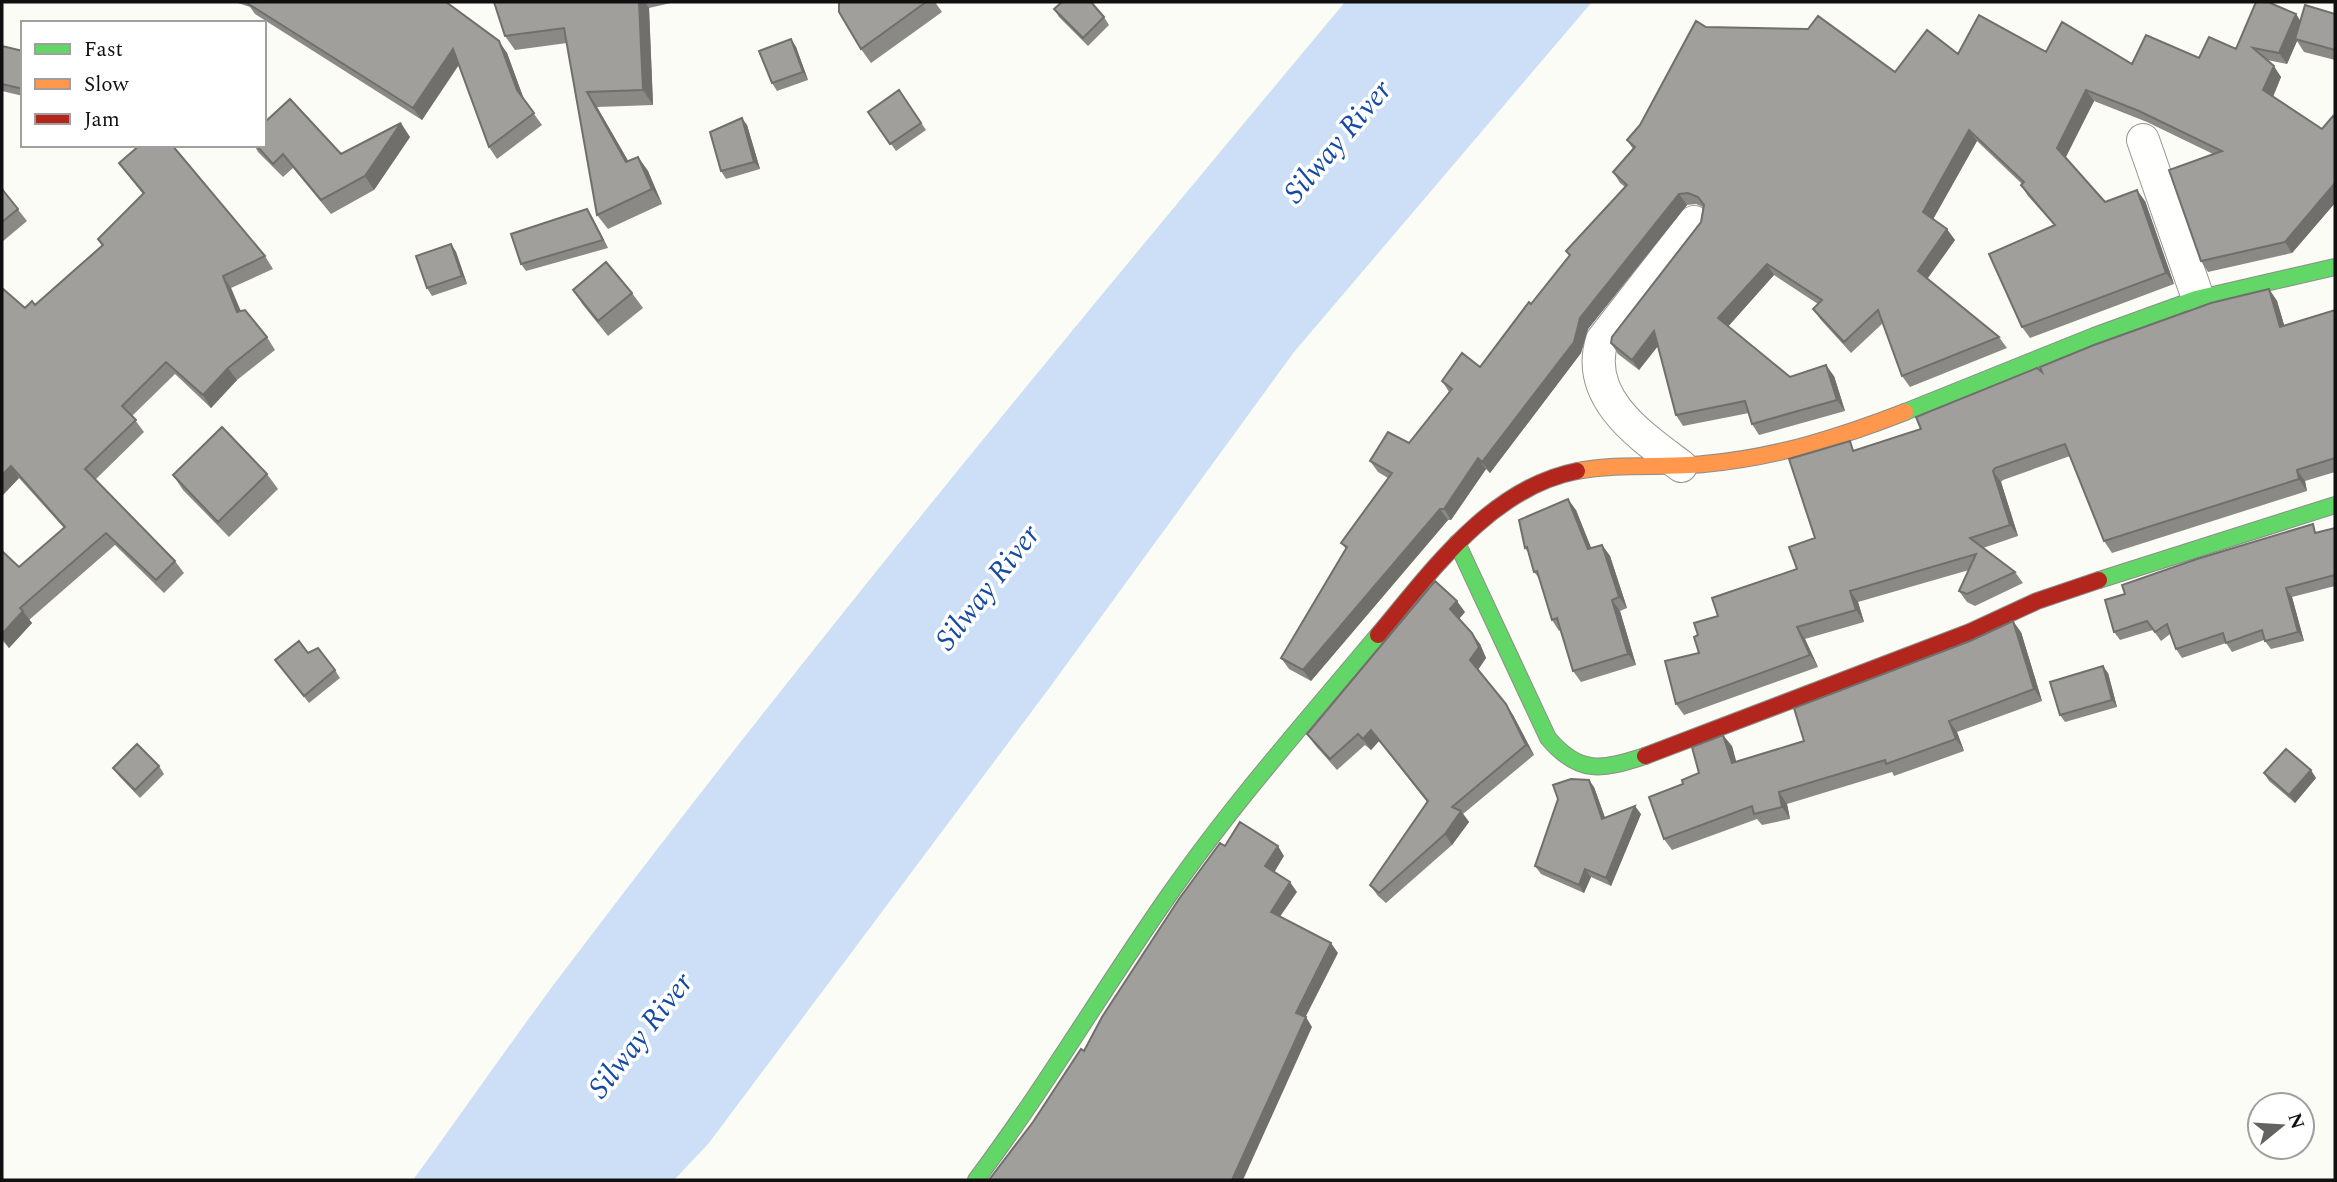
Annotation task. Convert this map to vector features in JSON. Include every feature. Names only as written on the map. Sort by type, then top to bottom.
[{"type":"street","points":[[2143,140],[2198,298]]},
{"type":"street","points":[[1681,466],[1636,432],[1615,409],[1601,381],[1597,358],[1602,340],[1694,222]]},
{"type":"street","points":[[976,1180],[1022,1119],[1168,896],[1217,828],[1457,543],[1509,501],[1554,477],[1595,467],[1681,466],[1788,450],[1902,413],[2061,348],[2198,298],[2335,267]]},
{"type":"street","points":[[1457,543],[1548,738],[1565,758],[1584,766],[1608,765],[1642,757],[1798,700],[1970,632],[2037,601],[2196,547],[2335,505]]},
{"type":"water","name":"Silway River","points":[[1345,2],[1592,2],[1294,352],[1050,687],[709,1143],[674,1180],[413,1180],[556,982],[764,712],[1052,355]]},
{"type":"building","points":[[247,2],[446,2],[499,41],[517,90],[534,113],[489,147],[453,49],[413,108]]},
{"type":"building","points":[[494,2],[639,2],[643,90],[587,92],[626,162],[638,157],[652,189],[597,215],[564,28],[505,36]]},
{"type":"building","points":[[839,2],[926,2],[861,49],[839,12]]},
{"type":"building","points":[[1062,2],[1091,2],[1104,17],[1083,38],[1054,9]]},
{"type":"building","points":[[2256,2],[2268,2],[2296,14],[2279,53],[2253,48],[2274,66],[2263,90],[2322,129],[2333,116],[2335,118],[2335,183],[2285,242],[2201,261],[2169,170],[2222,151],[2139,111],[2086,90],[2057,148],[2105,202],[2137,190],[2166,273],[2022,327],[1989,254],[2055,225],[2021,185],[2024,182],[1969,130],[1923,212],[1947,229],[1918,271],[1999,337],[1902,376],[1878,310],[1844,342],[1813,309],[1822,300],[1767,264],[1718,318],[1790,377],[1826,365],[1837,400],[1752,424],[1745,401],[1676,415],[1654,331],[1632,360],[1611,343],[1612,337],[1701,222],[1704,205],[1698,197],[1688,193],[1679,194],[1580,318],[1574,342],[1482,462],[1478,458],[1444,509],[1440,509],[1303,670],[1281,658],[1347,547],[1341,543],[1392,473],[1370,461],[1388,432],[1409,443],[1452,389],[1442,381],[1462,353],[1480,367],[1529,302],[1531,304],[1570,255],[1566,251],[1627,185],[1613,172],[1635,147],[1627,140],[1640,125],[1696,21],[1706,27],[1808,29],[1818,16],[1895,72],[1927,30],[1958,54],[1979,15],[2046,52],[2062,22],[2132,64],[2146,35],[2199,58],[2209,37],[2236,49]]},
{"type":"building","points":[[2305,5],[2335,14],[2335,50],[2295,39]]},
{"type":"building","points":[[791,39],[803,72],[772,83],[759,51]]},
{"type":"building","points":[[2,46],[21,51],[21,89],[2,84]]},
{"type":"building","points":[[899,90],[921,123],[890,144],[868,112]]},
{"type":"building","points":[[290,99],[341,154],[401,123],[365,176],[321,200],[283,154],[273,164],[258,147],[266,147],[266,121]]},
{"type":"building","points":[[742,118],[754,162],[721,171],[710,132]]},
{"type":"building","points":[[138,147],[174,147],[265,256],[223,276],[237,312],[245,310],[267,337],[228,368],[203,395],[166,362],[122,406],[136,420],[85,469],[175,561],[156,580],[106,533],[20,608],[23,611],[2,634],[2,551],[19,567],[65,527],[11,466],[2,475],[2,288],[25,308],[32,301],[35,305],[103,245],[98,239],[144,193],[119,163]]},
{"type":"building","points":[[2,189],[18,209],[2,222]]},
{"type":"building","points":[[587,209],[603,240],[521,264],[511,234]]},
{"type":"building","points":[[451,244],[462,276],[427,288],[416,256]]},
{"type":"building","points":[[606,262],[632,293],[598,321],[573,290]]},
{"type":"building","points":[[2269,289],[2280,327],[2335,310],[2335,458],[2297,470],[2299,479],[2104,541],[2065,444],[1995,468],[1993,471],[2010,525],[1970,538],[2015,572],[1967,594],[1959,591],[1976,554],[1850,591],[1856,610],[1797,627],[1810,655],[1676,704],[1665,661],[1699,653],[1694,637],[1698,635],[1694,623],[1718,616],[1712,598],[1797,569],[1789,547],[1815,538],[1789,459],[1850,441],[1853,451],[1921,429],[1916,417],[2037,368],[2042,372],[2040,367],[2094,345],[2211,303]]},
{"type":"building","points":[[222,427],[267,474],[218,522],[173,475]]},
{"type":"building","points":[[1568,499],[1588,549],[1602,545],[1619,597],[1612,600],[1628,654],[1573,671],[1557,618],[1552,620],[1537,571],[1534,572],[1527,547],[1525,548],[1519,520]]},
{"type":"building","points":[[2313,524],[2315,533],[2335,528],[2335,575],[2286,588],[2298,632],[2265,641],[2262,630],[2226,643],[2223,633],[2176,649],[2167,624],[2155,632],[2147,621],[2114,632],[2105,600],[2125,594],[2122,585]]},
{"type":"building","points":[[1435,581],[1457,601],[1450,609],[1472,633],[1479,647],[1470,660],[1506,704],[1526,745],[1452,807],[1461,811],[1445,834],[1379,893],[1370,885],[1428,801],[1371,730],[1363,739],[1358,734],[1330,759],[1307,734]]},
{"type":"building","points":[[2013,621],[2034,689],[1949,721],[1956,739],[1886,764],[1885,760],[1779,792],[1782,807],[1754,814],[1752,806],[1664,839],[1649,797],[1683,784],[1682,780],[1699,773],[1692,747],[1723,735],[1732,763],[1804,741],[1794,708],[1970,641]]},
{"type":"building","points":[[299,641],[308,653],[318,648],[335,670],[304,696],[275,660]]},
{"type":"building","points":[[2103,666],[2112,700],[2060,715],[2050,682]]},
{"type":"building","points":[[137,744],[159,766],[135,790],[113,768]]},
{"type":"building","points":[[2286,749],[2311,770],[2289,795],[2264,773]]},
{"type":"building","points":[[1571,779],[1589,780],[1602,819],[1635,806],[1606,878],[1585,869],[1579,885],[1535,866],[1558,799],[1553,785]]},
{"type":"building","points":[[1240,822],[1278,846],[1265,866],[1290,882],[1271,912],[1331,943],[1296,1013],[1306,1017],[1232,1180],[989,1180],[1033,1122],[1081,1049],[1084,1051],[1102,1017],[1179,899],[1220,843],[1225,846]]},
{"type":"traffic: fast","points":[[1905,412],[2094,336],[2196,299],[2335,267]]},
{"type":"traffic: fast","points":[[2099,580],[2335,505]]},
{"type":"traffic: fast","points":[[1457,543],[1548,738],[1559,750],[1581,764],[1604,766],[1645,756]]},
{"type":"traffic: fast","points":[[976,1180],[1193,861],[1271,762],[1378,635]]},
{"type":"traffic: slow","points":[[1577,471],[1609,467],[1704,464],[1756,457],[1832,438],[1905,412]]},
{"type":"traffic: jam","points":[[1378,635],[1441,560],[1490,514],[1517,495],[1546,480],[1577,471]]},
{"type":"traffic: jam","points":[[1645,756],[1970,632],[2037,601],[2099,580]]}]
